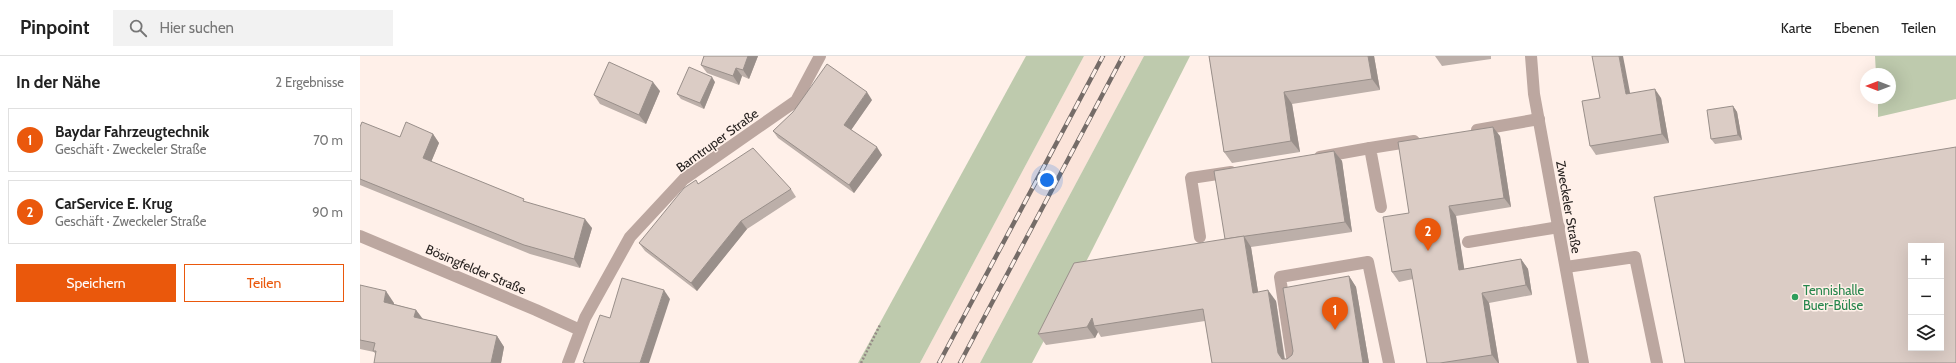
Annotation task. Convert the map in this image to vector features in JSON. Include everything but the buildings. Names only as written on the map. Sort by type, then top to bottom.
[{"type":"street","name":"Barntruper Straße","points":[[580,330],[630,237],[684,179],[796,101],[820,56]]},
{"type":"street","name":"Zweckeler Straße","points":[[1531,56],[1534,94],[1583,363]]},
{"type":"street","points":[[1462,132],[1539,119]]},
{"type":"street","points":[[1308,159],[1424,139]]},
{"type":"street","points":[[1370,148],[1381,207]]},
{"type":"street","points":[[1200,237],[1191,178],[1246,169]]},
{"type":"street","points":[[1468,242],[1559,227]]},
{"type":"street","name":"Bösingfelder Straße","points":[[360,236],[580,330]]},
{"type":"street","points":[[1566,267],[1635,258],[1657,363]]},
{"type":"street","points":[[1294,363],[1280,277],[1368,262],[1389,363]]},
{"type":"street","points":[[568,363],[580,330]]},
{"type":"path","points":[[861,363],[880,325]]},
{"type":"shaded area","points":[[1084,56],[1144,56],[980,363],[920,363]]},
{"type":"green space","points":[[1026,56],[1084,56],[920,363],[858,363]]},
{"type":"green space","points":[[1144,56],[1190,56],[1089,256],[1032,363],[980,363]]},
{"type":"green space","points":[[1875,56],[1956,56],[1956,99],[1878,117],[1878,104],[1896,104],[1896,68],[1876,68]]},
{"type":"railway","points":[[939,363],[1103,56]]},
{"type":"railway","points":[[960,363],[1123,56]]},
{"type":"place","name":"CarService E. Krug","points":[[1428,251]]},
{"type":"place","name":"Tennishalle Buer-Bülse","points":[[1795,297]]},
{"type":"place","name":"Baydar Fahrzeugtechnik","points":[[1335,330]]}]
